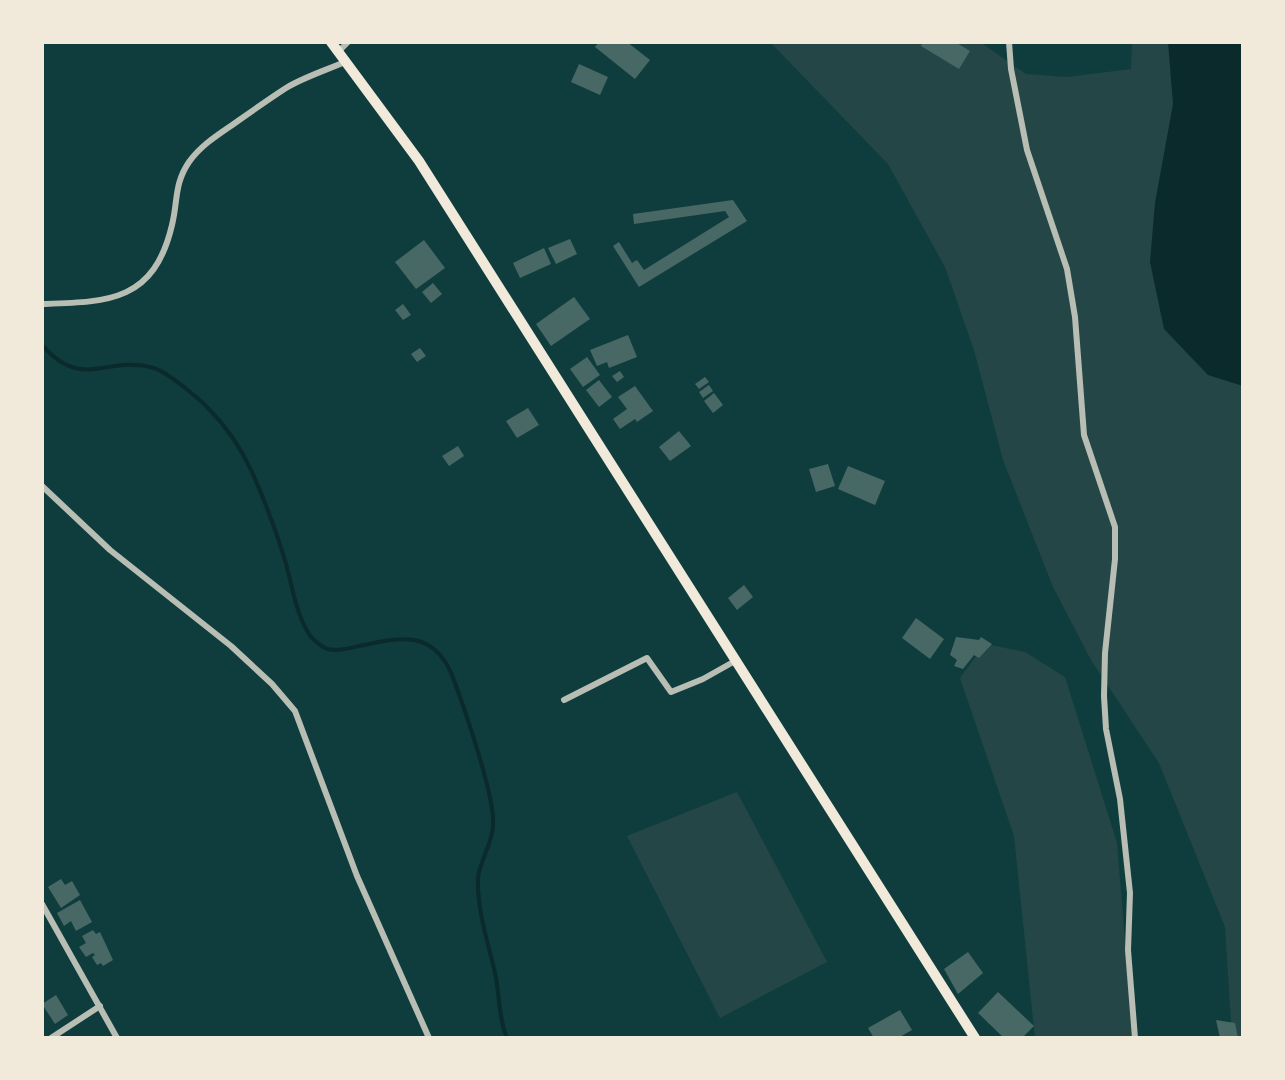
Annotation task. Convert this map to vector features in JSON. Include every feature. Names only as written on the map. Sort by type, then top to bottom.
[{"type":"main road","points":[[335,46],[419,161],[975,1038]]},
{"type":"street","points":[[335,46],[348,42]]},
{"type":"street","points":[[1009,42],[1011,69],[1027,150],[1067,269],[1075,317],[1084,435],[1115,527],[1104,696],[1130,893],[1129,974],[1135,1038]]},
{"type":"street","points":[[42,304],[107,300],[123,296],[139,286],[164,250],[173,222],[174,196],[181,176],[198,151],[288,87],[347,61]]},
{"type":"street","points":[[42,486],[110,550],[231,646],[272,684],[295,711],[357,876],[429,1038]]},
{"type":"street","points":[[564,700],[647,658],[671,692],[735,661]]},
{"type":"street","points":[[42,904],[117,1038]]},
{"type":"street","points":[[51,1038],[100,1006]]},
{"type":"shaded area","points":[[770,42],[980,42],[1026,74],[1067,77],[1131,69],[1132,42],[1242,42],[1243,1038],[1232,1038],[1225,927],[1159,763],[1091,660],[1053,587],[1003,460],[974,350],[945,267],[888,164]]},
{"type":"shaded area","points":[[1168,42],[1243,42],[1243,386],[1208,375],[1164,329],[1150,262],[1155,203],[1173,104]]},
{"type":"shaded area","points":[[985,644],[1025,652],[1065,677],[1117,843],[1133,1038],[1035,1038],[1014,836],[960,678]]},
{"type":"shaded area","points":[[737,792],[827,962],[720,1018],[627,836]]},
{"type":"building","points":[[599,42],[627,42],[650,60],[635,79],[595,47]]},
{"type":"building","points":[[923,42],[955,42],[970,51],[959,69],[921,46]]},
{"type":"building","points":[[579,64],[608,77],[600,95],[571,82]]},
{"type":"building","points":[[733,200],[747,221],[639,287],[613,246],[619,242],[632,263],[637,260],[644,270],[729,217],[725,211],[634,224],[633,214]]},
{"type":"building","points":[[570,239],[577,254],[556,264],[548,248]]},
{"type":"building","points":[[424,240],[445,268],[416,289],[395,262]]},
{"type":"building","points":[[544,248],[551,264],[520,278],[513,263]]},
{"type":"building","points":[[433,283],[442,294],[431,303],[422,292]]},
{"type":"building","points":[[574,297],[590,319],[551,346],[536,324]]},
{"type":"building","points":[[403,304],[411,315],[403,320],[395,310]]},
{"type":"building","points":[[628,335],[637,357],[609,368],[607,362],[597,366],[590,350]]},
{"type":"building","points":[[420,348],[426,356],[417,362],[411,354]]},
{"type":"building","points":[[587,357],[600,375],[583,387],[570,369]]},
{"type":"building","points":[[620,371],[624,377],[617,382],[612,376]]},
{"type":"building","points":[[705,377],[709,382],[699,389],[695,384]]},
{"type":"building","points":[[599,380],[612,397],[599,407],[586,390]]},
{"type":"building","points":[[709,385],[713,391],[703,398],[699,392]]},
{"type":"building","points":[[635,386],[653,411],[620,429],[613,419],[627,409],[618,397]]},
{"type":"building","points":[[714,393],[723,405],[713,413],[704,401]]},
{"type":"building","points":[[528,408],[539,425],[517,438],[506,421]]},
{"type":"building","points":[[679,431],[691,446],[670,461],[659,447]]},
{"type":"building","points":[[458,446],[464,456],[449,466],[442,456]]},
{"type":"building","points":[[828,464],[835,486],[816,492],[809,469]]},
{"type":"building","points":[[848,466],[885,481],[875,505],[838,489]]},
{"type":"building","points":[[744,585],[753,597],[737,610],[728,598]]},
{"type":"building","points":[[916,618],[944,639],[930,659],[902,638]]},
{"type":"building","points":[[956,637],[979,640],[981,637],[992,644],[979,658],[974,655],[963,669],[954,666],[957,660],[950,655]]},
{"type":"building","points":[[61,879],[65,885],[72,881],[80,895],[61,908],[48,887]]},
{"type":"building","points":[[80,900],[92,922],[76,931],[71,921],[64,926],[57,913]]},
{"type":"building","points":[[93,930],[96,934],[100,932],[113,960],[103,966],[101,963],[97,965],[93,953],[86,957],[79,947],[86,943],[82,936]]},
{"type":"building","points":[[968,952],[983,973],[958,994],[944,969]]},
{"type":"building","points":[[998,992],[1034,1026],[1022,1038],[1004,1038],[978,1013]]},
{"type":"building","points":[[56,995],[68,1015],[55,1024],[42,1004]]},
{"type":"building","points":[[900,1010],[912,1030],[898,1038],[874,1038],[868,1028]]},
{"type":"building","points":[[1216,1020],[1235,1023],[1238,1038],[1220,1038]]},
{"type":"waterway","points":[[42,345],[57,359],[83,369],[122,365],[154,368],[182,385],[214,414],[252,472],[281,546],[301,619],[311,637],[328,649],[336,650],[398,639],[411,640],[434,649],[444,660],[471,728],[493,813],[492,833],[479,872],[478,890],[507,1038]]}]
